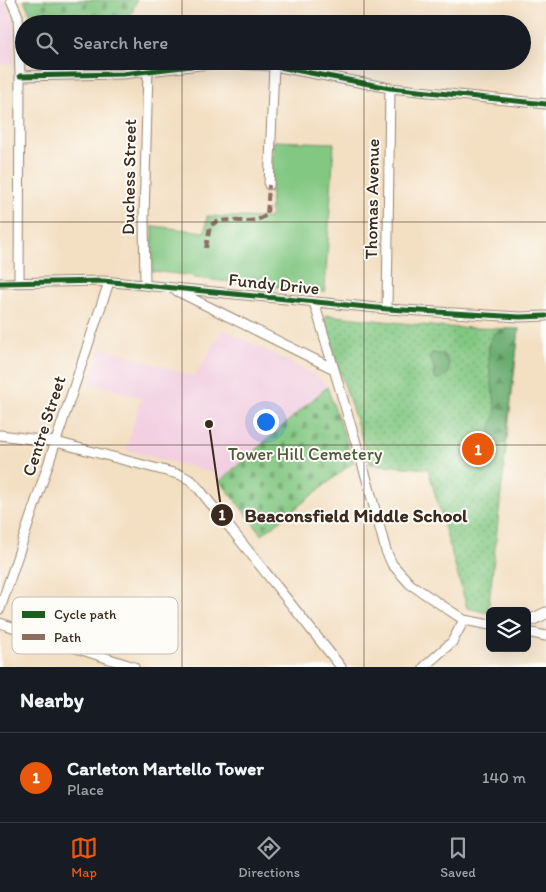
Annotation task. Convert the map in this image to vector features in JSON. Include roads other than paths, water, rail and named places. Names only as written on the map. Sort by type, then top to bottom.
[{"type":"street","points":[[11,0],[18,15]]},
{"type":"street","points":[[19,282],[20,70]]},
{"type":"street","points":[[20,76],[123,74],[148,70]]},
{"type":"street","name":"Duchess Street","points":[[145,285],[144,218],[148,70]]},
{"type":"street","points":[[268,185],[274,70]]},
{"type":"street","points":[[295,70],[390,88],[546,104]]},
{"type":"street","name":"Thomas Avenue","points":[[387,309],[390,88]]},
{"type":"street","name":"Fundy Drive","points":[[0,283],[109,282],[387,309],[520,317],[546,316]]},
{"type":"street","name":"Centre Street","points":[[0,609],[109,282]]},
{"type":"street","name":"Fundy Drive","points":[[170,288],[334,369]]},
{"type":"street","points":[[314,302],[386,551],[392,564],[410,584],[464,620],[486,623]]},
{"type":"street","points":[[0,435],[56,442],[181,475],[192,481],[342,667]]},
{"type":"street","points":[[531,620],[546,613]]},
{"type":"street","points":[[424,667],[452,642],[464,620]]},
{"type":"street","points":[[0,623],[12,627]]},
{"type":"street","points":[[531,633],[546,636]]},
{"type":"street","points":[[94,654],[134,667]]},
{"type":"place","name":"Beaconsfield Middle School","points":[[209,424]]},
{"type":"place","name":"Carleton Martello Tower","points":[[478,449]]},
{"type":"park label","name":"Tower Hill Cemetery","points":[[305,454]]}]
